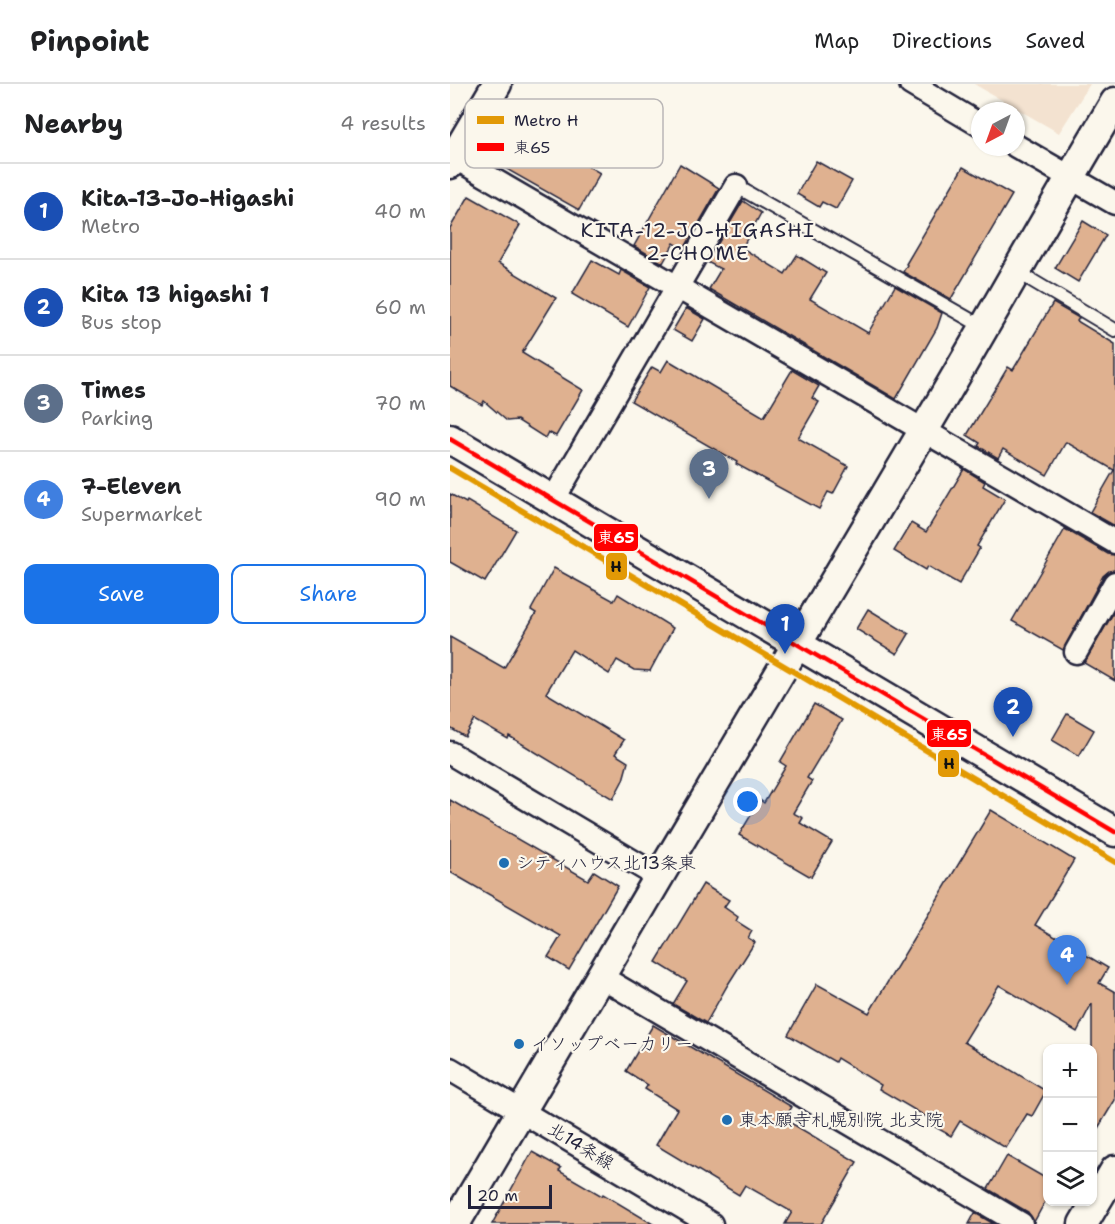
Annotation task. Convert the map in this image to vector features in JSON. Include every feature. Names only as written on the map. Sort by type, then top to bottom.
[{"type":"street","points":[[488,99],[497,84]]},
{"type":"street","points":[[911,84],[971,120]]},
{"type":"street","points":[[455,1224],[520,1110],[924,431],[1115,102]]},
{"type":"street","points":[[465,139],[452,161],[678,286],[1115,542]]},
{"type":"street","points":[[1025,151],[1115,203]]},
{"type":"street","points":[[553,500],[736,186]]},
{"type":"street","points":[[450,440],[1115,832]]},
{"type":"street","points":[[1076,652],[1115,583]]},
{"type":"street","points":[[450,753],[659,876]]},
{"type":"street","points":[[601,977],[1022,1224]]},
{"type":"street","name":"北14条線","points":[[450,1069],[711,1224]]},
{"type":"street","points":[[1083,1224],[1115,1170]]},
{"type":"lane","points":[[736,186],[983,327]]},
{"type":"lane","points":[[1016,271],[1115,330]]},
{"type":"shaded area","points":[[974,84],[1090,84],[1059,133],[1025,113],[1025,102],[1005,102]]},
{"type":"building","points":[[816,161],[852,181],[836,209],[822,202],[819,207],[797,194]]},
{"type":"building","points":[[680,164],[719,188],[684,249],[674,243],[663,263],[634,246]]},
{"type":"building","points":[[963,167],[1012,195],[951,299],[903,272]]},
{"type":"building","points":[[505,168],[591,168],[600,173],[579,210]]},
{"type":"building","points":[[469,196],[520,225],[498,263],[556,298],[522,353],[583,390],[556,436],[548,432],[545,438],[517,420],[507,421],[484,401],[482,405],[450,386],[450,228]]},
{"type":"building","points":[[743,201],[761,213],[742,248],[785,274],[797,255],[826,273],[810,299],[868,333],[895,286],[942,313],[937,328],[896,399],[709,289],[721,269],[707,262]]},
{"type":"building","points":[[1083,221],[1106,235],[1078,282],[1055,268]]},
{"type":"building","points":[[592,260],[619,275],[621,270],[650,287],[628,327],[572,294]]},
{"type":"building","points":[[1053,303],[1079,318],[1077,321],[1115,344],[1115,526],[1090,512],[1114,470],[1066,442],[1047,475],[1003,449],[998,458],[978,446],[980,443],[967,435],[1008,367],[1013,370]]},
{"type":"building","points":[[686,308],[705,319],[692,341],[673,330]]},
{"type":"building","points":[[668,360],[764,417],[792,370],[819,386],[812,398],[819,402],[798,438],[848,466],[833,494],[828,492],[819,509],[736,464],[737,462],[631,401],[652,367],[661,372]]},
{"type":"building","points":[[964,469],[985,482],[983,486],[1005,499],[977,546],[980,548],[959,584],[928,566],[926,570],[894,551],[911,523],[926,532]]},
{"type":"building","points":[[450,494],[466,503],[467,501],[516,530],[485,582],[450,562]]},
{"type":"building","points":[[1065,529],[1108,554],[1115,555],[1115,570],[1103,576],[1063,650],[1012,621]]},
{"type":"building","points":[[554,568],[614,601],[618,594],[673,628],[650,671],[634,670],[617,660],[609,674],[572,650],[546,693],[624,740],[615,754],[628,762],[623,780],[613,799],[509,736],[508,739],[475,720],[465,737],[450,728],[450,637],[504,668],[536,613],[531,610]]},
{"type":"building","points":[[868,609],[909,634],[897,654],[856,629]]},
{"type":"building","points":[[1115,610],[1115,681],[1084,663]]},
{"type":"building","points":[[814,704],[842,720],[807,778],[812,781],[793,813],[803,818],[800,823],[832,842],[811,877],[739,835],[760,800],[764,803],[786,766],[780,762]]},
{"type":"building","points":[[1067,714],[1094,730],[1079,756],[1052,740]]},
{"type":"building","name":"シティハウス北13条東","points":[[450,800],[588,880],[594,871],[618,886],[569,970],[548,957],[561,936],[450,872]]},
{"type":"building","points":[[991,810],[1074,860],[1035,925],[1108,968],[1099,983],[1115,992],[1115,1100],[1097,1130],[1097,1044],[1092,1044],[1092,1003],[1077,1032],[999,985],[964,1042],[1043,1089],[1043,1096],[1032,1116],[1027,1114],[1006,1148],[960,1121],[951,1136],[930,1124],[932,1120],[879,1089],[881,1085],[837,1058],[835,1062],[788,1035],[817,984],[869,1013]]},
{"type":"building","points":[[703,884],[729,900],[724,907],[738,917],[736,921],[752,931],[748,938],[755,942],[706,1023],[673,1004],[687,981],[656,962]]},
{"type":"building","points":[[653,1025],[792,1107],[784,1119],[857,1162],[821,1224],[785,1224],[792,1212],[745,1185],[739,1195],[656,1145],[677,1109],[645,1089],[648,1085],[626,1071]]},
{"type":"building","points":[[532,1152],[561,1168],[559,1171],[653,1224],[492,1224]]},
{"type":"building","points":[[1007,1156],[1043,1177],[1043,1205],[1034,1222],[1028,1212],[988,1189]]},
{"type":"building","points":[[975,1213],[994,1224],[969,1224]]},
{"type":"metro line","name":"H","points":[[450,468],[1115,862]]},
{"type":"transit line","name":"東65","points":[[450,439],[1115,832]]},
{"type":"place","name":"Times","points":[[709,499]]},
{"type":"place","name":"Kita-13-Jo-Higashi","points":[[785,654]]},
{"type":"place","name":"Kita 13 higashi 1","points":[[1013,737]]},
{"type":"place","name":"シティハウス北13条東","points":[[504,863]]},
{"type":"place","name":"7-Eleven","points":[[1067,985]]},
{"type":"place","name":"イソップベーカリー","points":[[519,1044]]},
{"type":"place","name":"東本願寺札幌別院 北支院","points":[[727,1120]]},
{"type":"district","name":"KITA-12-JO-HIGASHI 2-CHOME","points":[[698,242]]}]
